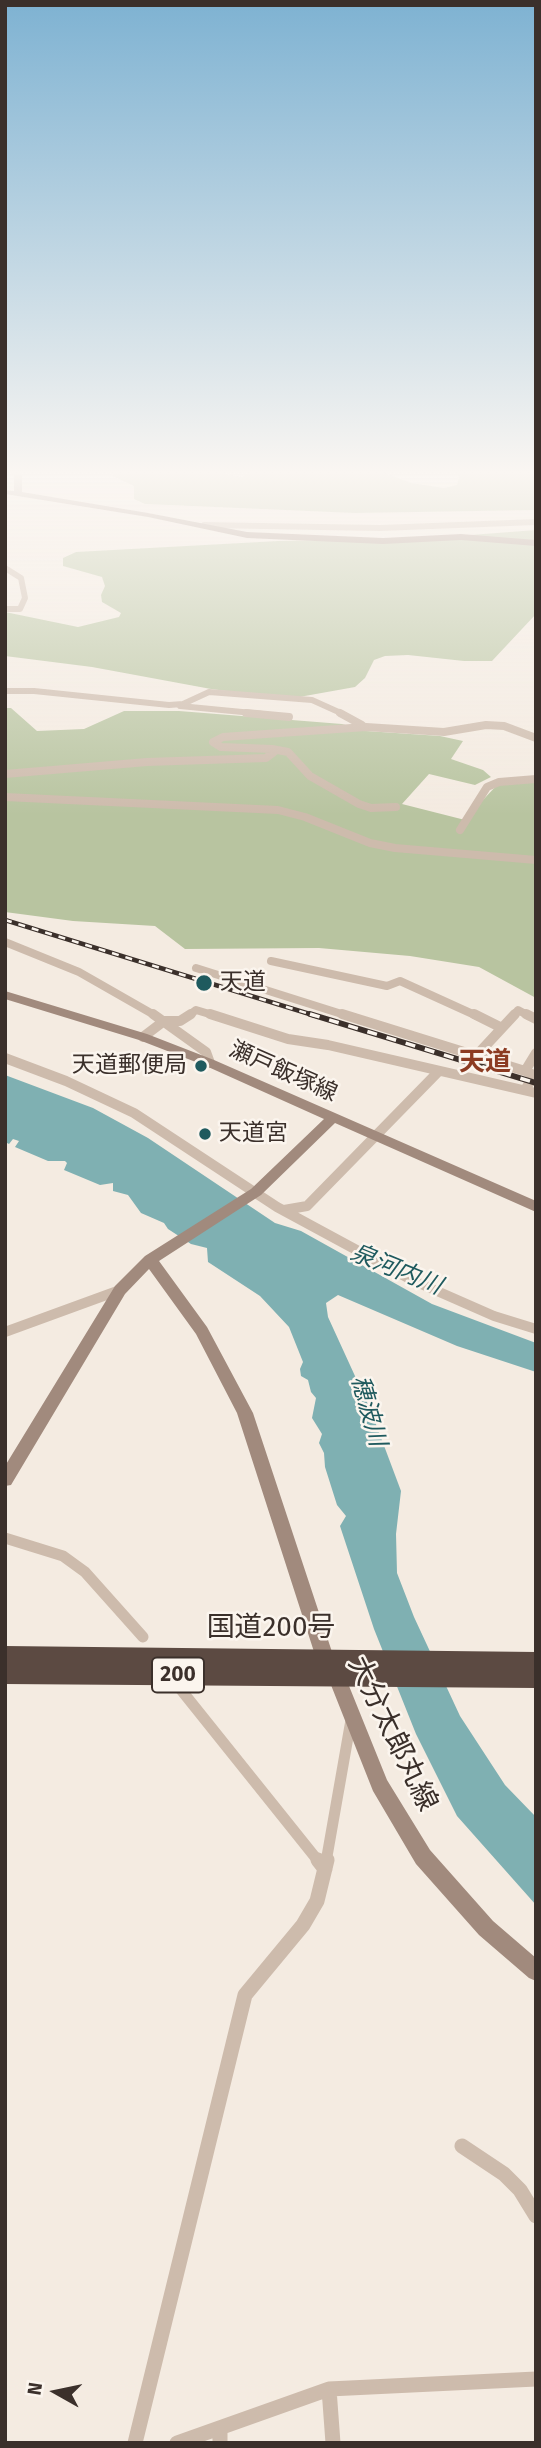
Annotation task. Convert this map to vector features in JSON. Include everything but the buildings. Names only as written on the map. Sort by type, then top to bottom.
[{"type":"highway","name":"国道200号","points":[[5,1656],[339,1667]]},
{"type":"highway","name":"国道200号","points":[[5,1674],[339,1667],[535,1667]]},
{"type":"main road","name":"瀬戸飯塚線","points":[[5,995],[143,1037],[210,1063],[536,1208]]},
{"type":"main road","points":[[5,1480],[120,1290],[153,1258],[254,1194],[333,1118]]},
{"type":"main road","name":"大分太郎丸線","points":[[153,1258],[202,1331],[245,1413],[339,1667],[351,1719],[380,1786],[423,1857],[486,1928],[536,1971]]},
{"type":"street","points":[[5,609],[20,609],[25,598],[23,586]]},
{"type":"street","points":[[5,691],[34,691],[289,717]]},
{"type":"street","points":[[169,705],[183,704],[209,692],[312,700],[366,727]]},
{"type":"street","points":[[396,807],[370,808],[359,804],[346,794],[310,776],[288,752],[221,747],[213,742],[223,737],[366,727],[436,732],[486,724],[504,726],[536,738]]},
{"type":"street","points":[[5,774],[147,762],[266,758],[274,752],[272,749]]},
{"type":"street","points":[[460,830],[487,787],[499,782],[536,779]]},
{"type":"street","points":[[5,797],[278,810],[304,817],[370,843],[395,848],[536,860]]},
{"type":"street","points":[[5,942],[79,972],[164,1021],[206,1052],[210,1063]]},
{"type":"street","points":[[271,961],[387,986],[400,982],[444,999],[500,1027]]},
{"type":"street","points":[[196,968],[531,1074]]},
{"type":"street","points":[[143,1037],[164,1021],[180,1021],[196,1010],[254,1026],[288,1039],[328,1045],[536,1093]]},
{"type":"street","points":[[476,1056],[518,1010],[536,1019]]},
{"type":"street","points":[[525,1090],[536,1054]]},
{"type":"street","points":[[5,1058],[66,1081],[134,1113],[254,1194],[412,1280],[494,1315],[536,1329]]},
{"type":"street","points":[[283,1210],[307,1206],[439,1071]]},
{"type":"street","points":[[5,1332],[120,1290]]},
{"type":"street","points":[[5,1538],[63,1556],[85,1572],[143,1637]]},
{"type":"street","points":[[178,1686],[325,1869]]},
{"type":"street","points":[[135,2443],[246,1995],[303,1925],[317,1901],[351,1719]]},
{"type":"street","points":[[462,2146],[504,2174],[520,2190],[536,2216]]},
{"type":"street","points":[[177,2443],[220,2436],[329,2389],[536,2379]]},
{"type":"street","points":[[329,2389],[332,2443]]},
{"type":"green space","points":[[105,586],[536,586],[536,614],[492,661],[385,656],[374,660],[365,678],[355,687],[288,699],[211,689],[92,667],[5,656],[5,612],[78,627],[119,617],[121,613],[102,602],[101,595]]},
{"type":"green space","points":[[5,708],[11,708],[37,731],[84,729],[124,711],[179,711],[342,724],[366,731],[440,736],[463,741],[451,759],[483,770],[491,777],[475,785],[429,774],[402,804],[469,821],[482,801],[498,784],[536,781],[536,998],[479,967],[410,956],[319,948],[185,949],[155,926],[73,921],[5,912]]},
{"type":"water","name":"穂波川","points":[[5,1075],[93,1108],[148,1138],[275,1223],[301,1231],[432,1304],[536,1343],[536,1372],[457,1346],[338,1295],[326,1303],[328,1317],[371,1411],[401,1491],[396,1534],[397,1573],[414,1617],[460,1716],[505,1785],[536,1817],[536,1905],[457,1816],[416,1734],[374,1629],[340,1526],[346,1516],[337,1505],[319,1443],[322,1434],[312,1418],[316,1398],[311,1392],[308,1380],[301,1376],[303,1362],[289,1327],[260,1296],[208,1262],[207,1248],[191,1244],[168,1229],[164,1223],[141,1213],[128,1195],[113,1191],[113,1183],[100,1185],[64,1170],[67,1163],[65,1161],[48,1161],[15,1147],[19,1141],[13,1139],[9,1144],[5,1142]]},
{"type":"railway","points":[[5,920],[316,1016]]},
{"type":"railway","points":[[310,1014],[536,1083]]},
{"type":"place","name":"天道","points":[[204,983]]},
{"type":"place","name":"天道郵便局","points":[[201,1066]]},
{"type":"place","name":"天道宮","points":[[205,1134]]},
{"type":"district","name":"天道","points":[[485,1063]]},
{"type":"water label","name":"泉河内川","points":[[396,1270]]}]
